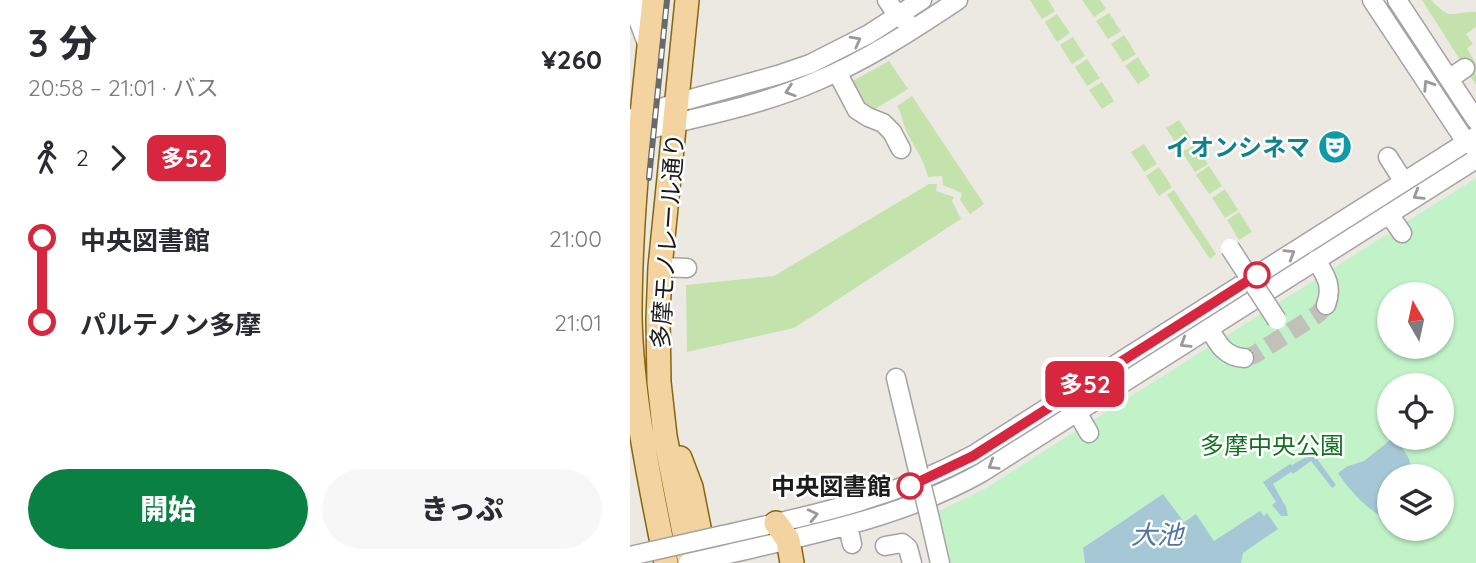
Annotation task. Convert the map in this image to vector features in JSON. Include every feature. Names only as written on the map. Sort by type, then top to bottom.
[{"type":"main road","name":"多摩モノレール通り","points":[[654,0],[636,125],[630,318],[638,410],[666,563]]},
{"type":"main road","name":"多摩モノレール通り","points":[[687,0],[660,267],[658,319],[662,408],[689,563]]},
{"type":"main road","points":[[662,408],[717,559]]},
{"type":"main road","points":[[638,410],[633,453],[637,498],[649,563]]},
{"type":"main road","points":[[779,542],[792,563]]},
{"type":"street","points":[[635,0],[634,9],[649,49]]},
{"type":"street","points":[[887,0],[910,6]]},
{"type":"street","points":[[676,113],[782,94],[837,72],[958,0]]},
{"type":"street","points":[[630,556],[723,535],[779,542],[875,498],[943,471],[973,456],[1347,209],[1404,182],[1473,142],[1372,0]]},
{"type":"street","points":[[1397,0],[1476,120]]},
{"type":"street","points":[[636,125],[802,67],[849,44],[910,6]]},
{"type":"street","points":[[910,6],[916,27]]},
{"type":"street","points":[[1449,79],[1465,68]]},
{"type":"street","points":[[837,72],[857,110],[883,123],[892,132],[901,149]]},
{"type":"street","points":[[1388,158],[1404,182]]},
{"type":"street","points":[[689,563],[717,559],[848,526],[913,505],[951,489],[1476,159]]},
{"type":"street","points":[[1389,214],[1402,233]]},
{"type":"street","points":[[1230,248],[1277,320]]},
{"type":"street","points":[[1316,260],[1330,286],[1326,304]]},
{"type":"street","points":[[660,267],[687,268]]},
{"type":"street","points":[[1209,328],[1229,355],[1244,358]]},
{"type":"street","points":[[896,377],[940,563]]},
{"type":"street","points":[[1077,412],[1090,433]]},
{"type":"street","points":[[848,526],[852,544]]},
{"type":"street","points":[[885,546],[902,543],[908,548],[912,563]]},
{"type":"green space","points":[[1030,0],[1048,0],[1055,11],[1042,19]]},
{"type":"green space","points":[[1082,0],[1100,0],[1106,9],[1094,17]]},
{"type":"green space","points":[[1422,0],[1431,0],[1448,14],[1476,12],[1476,27],[1466,34],[1473,44],[1467,48],[1476,64],[1476,85]]},
{"type":"green space","points":[[1109,13],[1121,31],[1108,39],[1096,21]]},
{"type":"green space","points":[[1057,14],[1070,33],[1057,42],[1045,22]]},
{"type":"green space","points":[[1124,35],[1136,54],[1123,62],[1111,44]]},
{"type":"green space","points":[[1073,37],[1085,56],[1072,64],[1060,45]]},
{"type":"green space","points":[[1138,57],[1150,76],[1138,84],[1125,66]]},
{"type":"green space","points":[[1087,59],[1100,78],[1087,86],[1075,67]]},
{"type":"green space","points":[[889,61],[908,89],[870,112],[860,102],[849,83]]},
{"type":"green space","points":[[1102,82],[1114,101],[1102,109],[1089,90]]},
{"type":"green space","points":[[912,96],[984,204],[970,214],[960,200],[962,193],[943,185],[942,176],[928,177],[897,106]]},
{"type":"green space","points":[[1179,120],[1192,140],[1179,148],[1166,128]]},
{"type":"green space","points":[[1144,144],[1157,164],[1144,172],[1131,152]]},
{"type":"green space","points":[[1195,144],[1208,164],[1195,172],[1182,152]]},
{"type":"green space","points":[[1209,166],[1222,186],[1209,194],[1196,175]]},
{"type":"green space","points":[[1159,167],[1172,187],[1159,196],[1146,176]]},
{"type":"green space","name":"多摩中央公園","points":[[1476,178],[1476,563],[951,563],[939,511],[983,490]]},
{"type":"green space","points":[[929,184],[937,184],[936,191],[954,197],[952,201],[961,219],[794,328],[687,352],[686,285],[774,276]]},
{"type":"green space","points":[[1225,189],[1238,210],[1225,218],[1212,198]]},
{"type":"green space","points":[[1174,190],[1216,254],[1210,259],[1167,195]]},
{"type":"green space","points":[[1239,212],[1252,232],[1239,240],[1227,220]]},
{"type":"water","points":[[1378,450],[1404,450],[1411,464],[1377,464],[1377,514],[1361,501],[1338,473],[1348,466],[1364,461]]},
{"type":"water","points":[[1313,453],[1336,485],[1332,488],[1311,461],[1293,474],[1291,472],[1273,484],[1286,507],[1288,516],[1281,516],[1272,505],[1276,502],[1263,482]]},
{"type":"water","name":"大池","points":[[1163,494],[1184,522],[1196,514],[1214,541],[1260,511],[1264,516],[1267,513],[1278,529],[1243,553],[1241,563],[1085,563],[1083,548]]},
{"type":"tunnel","points":[[1244,358],[1254,355],[1318,314],[1326,305]]},
{"type":"railway","points":[[649,178],[667,0]]},
{"type":"bus line","name":"多52","points":[[910,486],[973,456],[1257,275]]},
{"type":"place","name":"イオンシネマ","points":[[1335,147]]},
{"type":"place","name":"中央図書館","points":[[910,486]]}]
